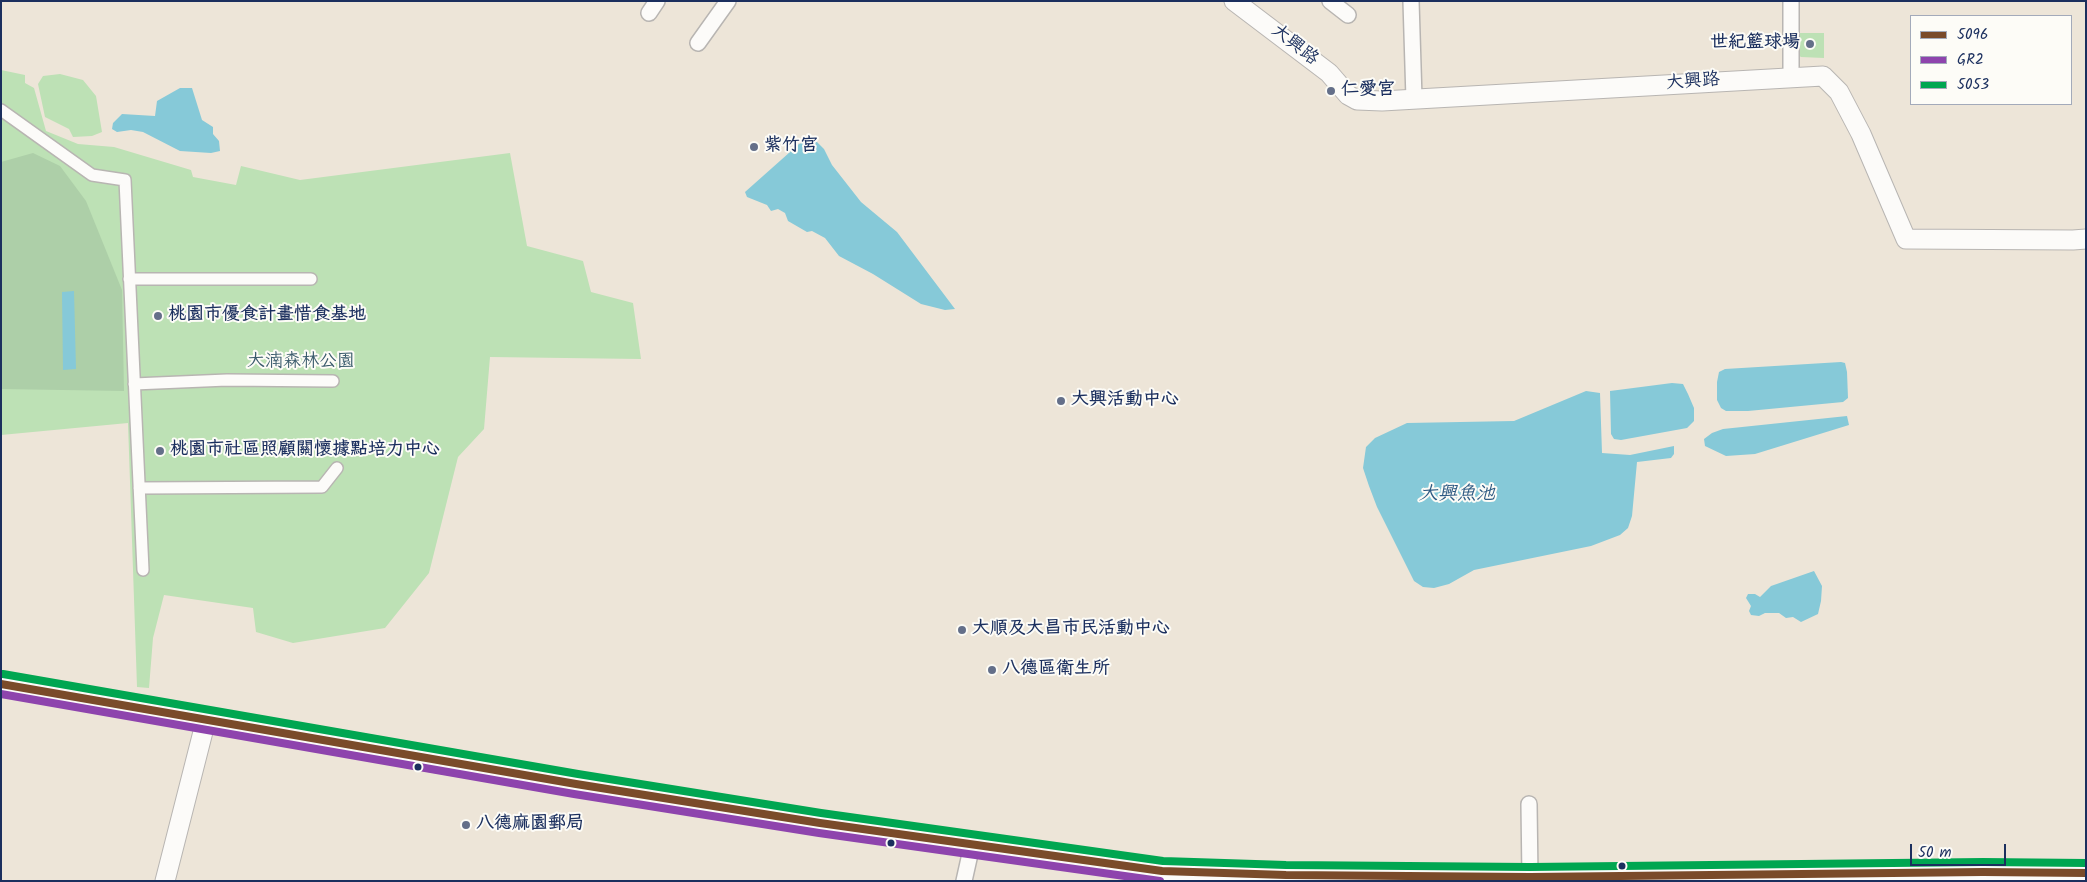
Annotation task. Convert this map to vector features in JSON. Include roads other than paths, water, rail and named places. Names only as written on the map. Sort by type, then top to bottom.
[{"type":"main road","points":[[1,684],[576,784],[1153,875],[1540,878],[1821,877],[1983,872],[2086,873]]},
{"type":"street","points":[[698,43],[728,1]]},
{"type":"street","name":"大興路","points":[[1234,1],[1329,73],[1348,95],[1357,100],[1414,99],[1823,76],[1839,92],[1861,134],[1906,239],[2086,239]]},
{"type":"street","points":[[1330,1],[1348,14]]},
{"type":"street","points":[[1411,1],[1414,99]]},
{"type":"street","points":[[1791,1],[1791,78]]},
{"type":"street","points":[[1,110],[92,175],[125,180],[143,570]]},
{"type":"street","points":[[129,279],[311,279]]},
{"type":"street","points":[[134,384],[226,380],[333,381]]},
{"type":"street","points":[[139,488],[322,487],[338,468]]},
{"type":"street","points":[[164,881],[206,720]]},
{"type":"street","points":[[1529,804],[1540,878]]},
{"type":"street","points":[[964,881],[972,845]]},
{"type":"water","points":[[180,88],[192,88],[202,120],[213,127],[213,134],[219,141],[220,151],[211,153],[180,151],[143,132],[131,130],[117,132],[112,129],[113,123],[122,114],[155,116],[157,101]]},
{"type":"water","points":[[808,141],[817,142],[824,149],[832,165],[861,202],[897,232],[955,309],[945,310],[921,304],[873,274],[839,256],[825,238],[812,231],[807,232],[788,221],[785,213],[778,209],[771,211],[767,205],[747,197],[745,192],[799,144]]},
{"type":"water","points":[[74,291],[76,369],[63,370],[62,292]]},
{"type":"water","points":[[1845,363],[1847,372],[1848,398],[1843,402],[1748,411],[1726,411],[1721,408],[1717,400],[1719,372],[1725,369]]},
{"type":"water","points":[[1672,383],[1683,384],[1694,408],[1694,421],[1687,428],[1621,440],[1614,439],[1611,434],[1610,391]]},
{"type":"water","name":"大興魚池","points":[[1586,391],[1600,393],[1602,453],[1630,455],[1674,446],[1674,454],[1671,458],[1637,462],[1632,516],[1628,528],[1620,535],[1591,546],[1474,570],[1449,584],[1434,588],[1423,587],[1414,581],[1377,507],[1369,486],[1363,468],[1366,447],[1375,438],[1407,423],[1514,421]]},
{"type":"water","points":[[1847,416],[1849,425],[1755,454],[1726,456],[1705,446],[1704,439],[1712,433],[1723,429]]},
{"type":"water","points":[[1814,571],[1822,586],[1818,614],[1801,622],[1793,617],[1786,618],[1779,613],[1765,613],[1759,616],[1751,615],[1749,611],[1751,606],[1746,598],[1748,594],[1755,594],[1760,597],[1771,586]]},
{"type":"place","name":"世紀籃球場","points":[[1810,44]]},
{"type":"place","name":"仁愛宮","points":[[1331,91]]},
{"type":"place","name":"紫竹宮","points":[[754,147]]},
{"type":"place","name":"桃園市優食計畫惜食基地","points":[[158,316]]},
{"type":"place","name":"大興活動中心","points":[[1061,401]]},
{"type":"place","name":"桃園市社區照顧關懷據點培力中心","points":[[160,451]]},
{"type":"place","name":"大順及大昌市民活動中心","points":[[962,630]]},
{"type":"place","name":"八德區衛生所","points":[[992,670]]},
{"type":"place","name":"八德麻園郵局","points":[[466,825]]},
{"type":"park label","name":"大湳森林公園","points":[[301,363]]}]
